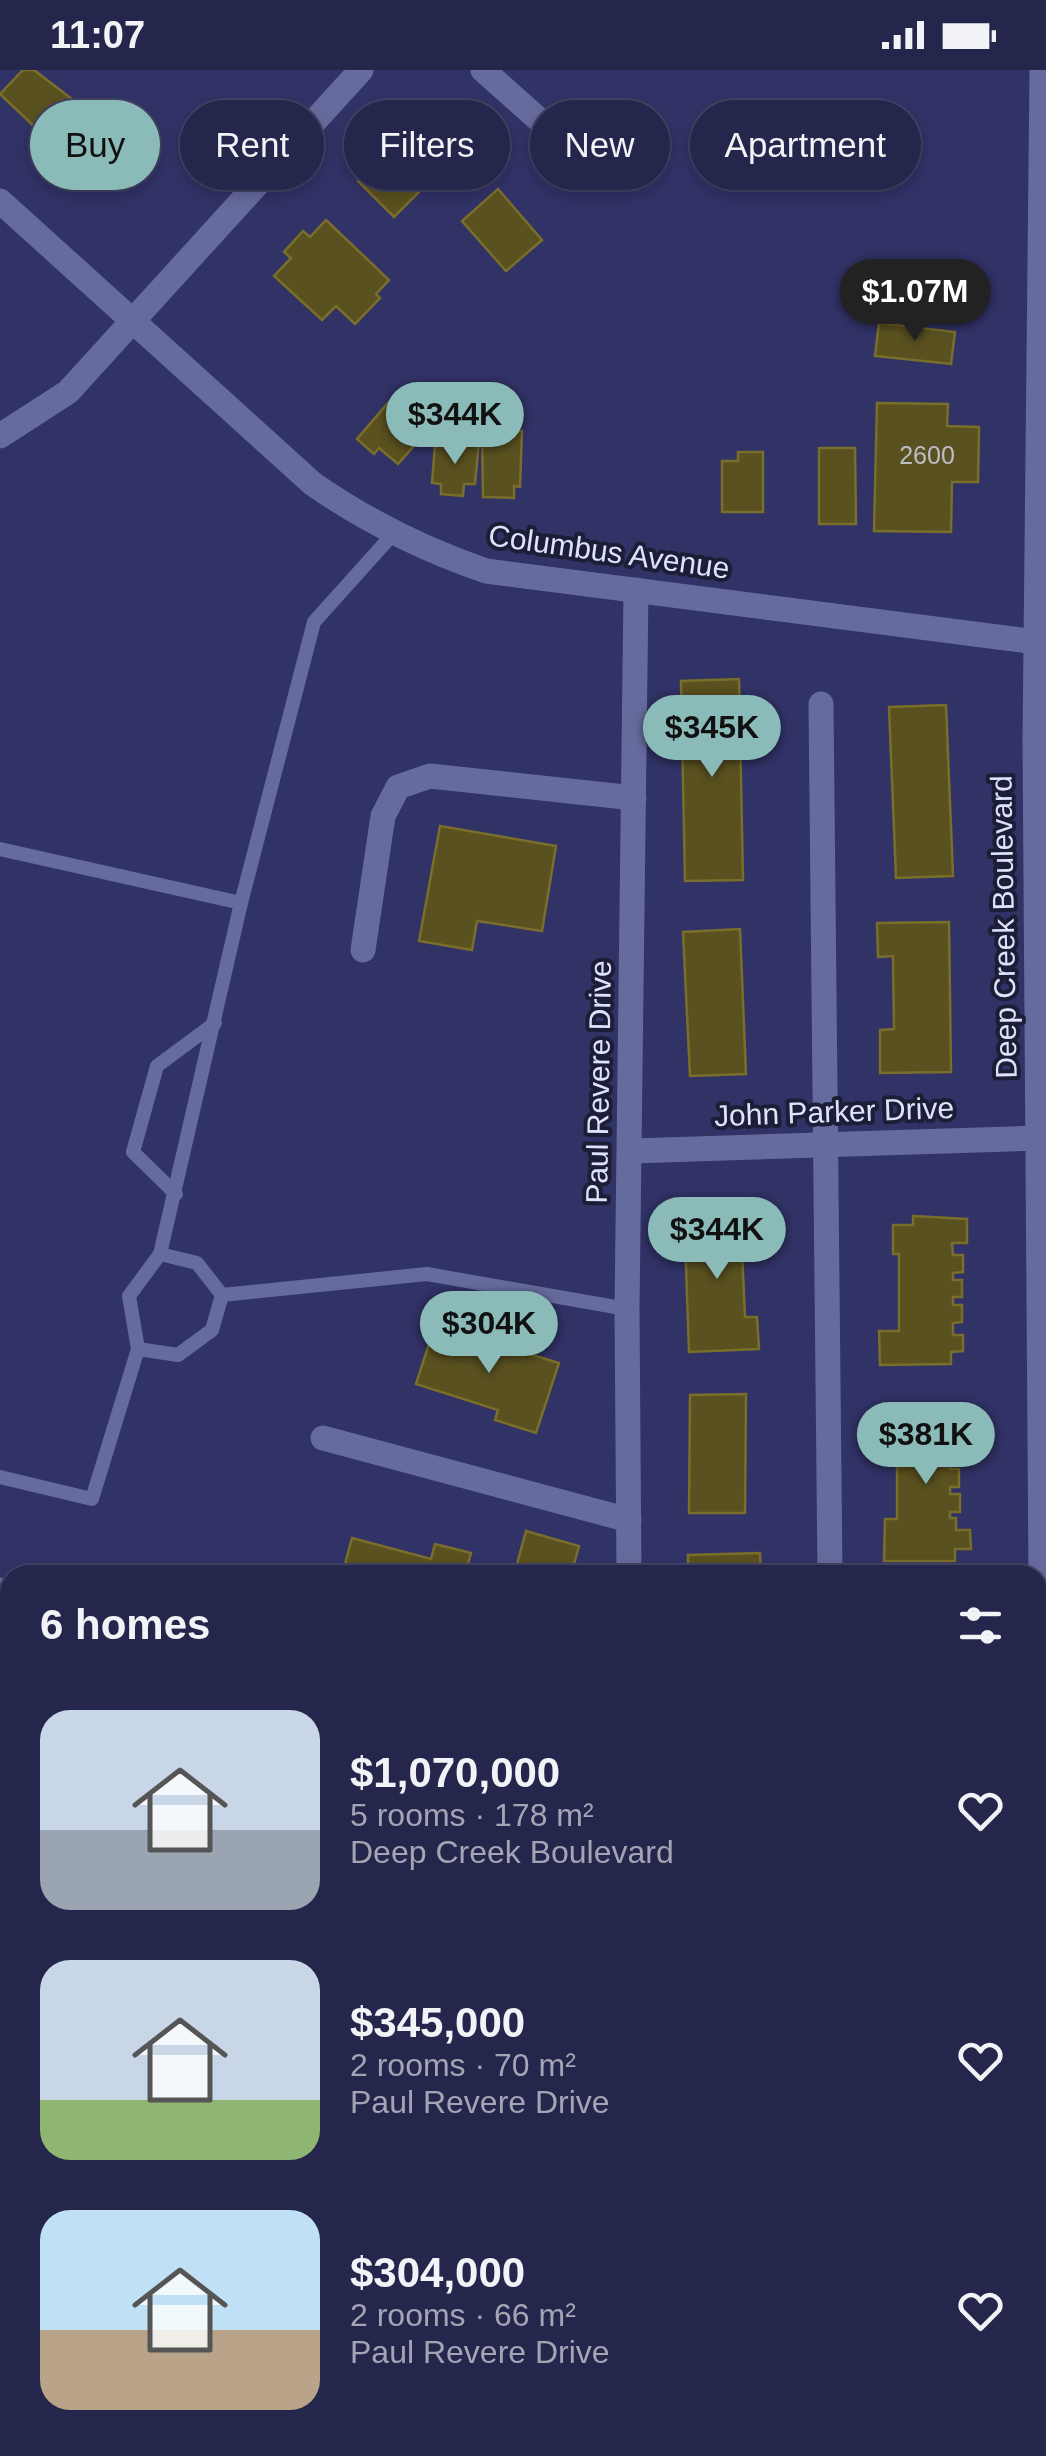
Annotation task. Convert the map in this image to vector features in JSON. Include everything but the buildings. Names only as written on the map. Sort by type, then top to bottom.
[{"type":"street","points":[[0,436],[68,392],[361,70]]},
{"type":"street","points":[[483,70],[530,112]]},
{"type":"street","name":"Deep Creek Boulevard","points":[[1042,70],[1042,436],[1036,642],[1042,937],[1038,1138],[1043,1565]]},
{"type":"street","name":"Columbus Avenue","points":[[0,201],[313,484],[393,534],[486,571],[1036,642]]},
{"type":"street","name":"Paul Revere Drive","points":[[629,1565],[627,1309],[632,1151],[636,590]]},
{"type":"street","points":[[821,704],[830,1565]]},
{"type":"street","points":[[363,950],[383,816],[398,786],[430,776],[634,798]]},
{"type":"street","name":"John Parker Drive","points":[[632,1151],[1038,1138]]},
{"type":"street","points":[[323,1438],[629,1520]]},
{"type":"lane","points":[[0,1477],[92,1499],[138,1349],[129,1296],[160,1254],[240,902],[314,622],[393,534]]},
{"type":"lane","points":[[0,849],[240,902]]},
{"type":"lane","points":[[176,1194],[134,1152],[157,1066],[215,1023]]},
{"type":"lane","points":[[160,1254],[198,1263],[222,1295]]},
{"type":"lane","points":[[222,1295],[427,1274],[627,1309]]},
{"type":"lane","points":[[138,1349],[178,1355],[212,1330],[222,1295]]}]
